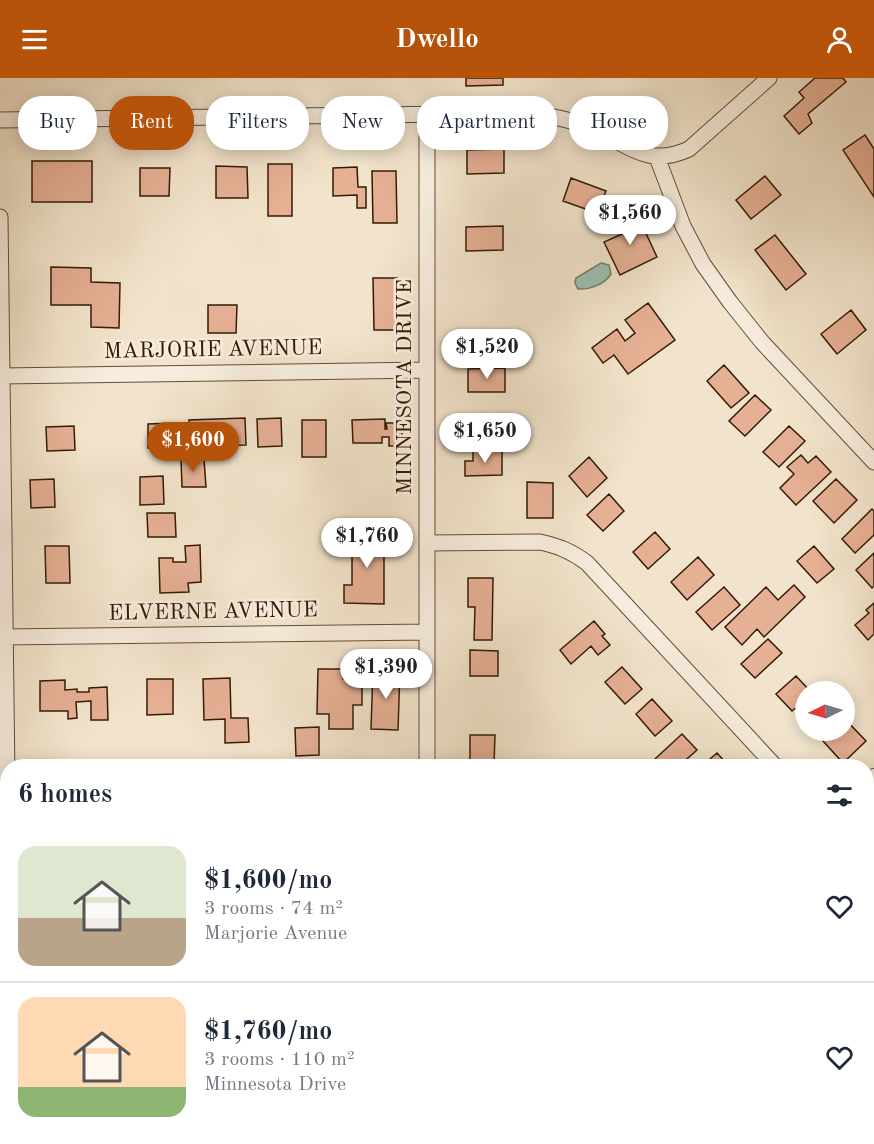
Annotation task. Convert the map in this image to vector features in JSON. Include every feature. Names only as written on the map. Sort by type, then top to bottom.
[{"type":"street","points":[[557,118],[592,128],[643,155],[657,157],[676,155],[689,149],[769,78]]},
{"type":"street","points":[[0,120],[417,115]]},
{"type":"street","name":"MINNESOTA DRIVE","points":[[427,150],[427,759]]},
{"type":"street","points":[[657,157],[683,226],[703,264],[730,302],[762,342],[874,462]]},
{"type":"street","points":[[0,217],[2,637],[5,759]]},
{"type":"street","name":"MARJORIE AVENUE","points":[[1,375],[427,370]]},
{"type":"street","points":[[427,543],[540,542],[556,545],[572,552],[595,571],[769,759]]},
{"type":"street","name":"ELVERNE AVENUE","points":[[2,637],[427,632]]},
{"type":"water","points":[[601,263],[609,265],[611,274],[608,278],[597,286],[578,289],[575,283],[576,278]]},
{"type":"building","points":[[466,78],[503,78],[503,85],[466,86]]},
{"type":"building","points":[[815,78],[843,78],[846,82],[808,114],[812,123],[799,134],[784,116],[804,98],[799,92]]},
{"type":"building","points":[[865,135],[874,149],[874,197],[843,150]]},
{"type":"building","points":[[467,150],[504,150],[504,173],[467,174]]},
{"type":"building","points":[[32,161],[92,161],[92,202],[32,202]]},
{"type":"building","points":[[268,164],[292,164],[292,216],[268,216]]},
{"type":"building","points":[[216,166],[247,167],[248,198],[216,198]]},
{"type":"building","points":[[357,167],[358,187],[366,187],[366,208],[357,208],[357,195],[333,196],[333,168]]},
{"type":"building","points":[[140,168],[170,168],[169,196],[140,196]]},
{"type":"building","points":[[372,171],[396,171],[397,223],[373,223]]},
{"type":"building","points":[[765,176],[781,195],[751,219],[736,200]]},
{"type":"building","points":[[571,178],[606,191],[597,213],[563,201]]},
{"type":"building","points":[[637,214],[657,257],[620,275],[604,242],[622,234],[617,223]]},
{"type":"building","points":[[503,226],[503,250],[466,251],[466,227]]},
{"type":"building","points":[[775,235],[806,274],[786,290],[755,250]]},
{"type":"building","points":[[51,267],[91,268],[91,282],[120,283],[119,328],[91,327],[91,305],[51,305]]},
{"type":"building","points":[[373,278],[397,278],[398,330],[374,330]]},
{"type":"building","points":[[648,303],[675,340],[628,374],[614,355],[603,363],[592,348],[617,329],[625,341],[635,333],[625,320]]},
{"type":"building","points":[[208,305],[237,305],[236,333],[208,333]]},
{"type":"building","points":[[851,310],[866,330],[837,354],[821,334]]},
{"type":"building","points":[[724,365],[749,393],[731,408],[707,381]]},
{"type":"building","points":[[505,368],[505,392],[468,392],[468,369]]},
{"type":"building","points":[[755,395],[771,410],[745,436],[729,421]]},
{"type":"building","points":[[245,418],[246,445],[190,446],[189,420]]},
{"type":"building","points":[[281,418],[282,446],[258,447],[257,419]]},
{"type":"building","points":[[385,419],[385,429],[387,429],[386,423],[402,423],[402,446],[389,446],[389,437],[382,437],[382,443],[353,443],[352,420]]},
{"type":"building","points":[[302,420],[326,420],[326,457],[302,457]]},
{"type":"building","points":[[470,420],[503,420],[503,443],[471,444]]},
{"type":"building","points":[[175,423],[176,447],[148,448],[148,424]]},
{"type":"building","points":[[74,426],[75,450],[47,451],[46,427]]},
{"type":"building","points":[[789,426],[805,441],[779,467],[763,452]]},
{"type":"building","points":[[502,450],[502,475],[465,476],[465,461],[473,461],[473,451]]},
{"type":"building","points":[[801,455],[808,463],[816,456],[831,472],[796,505],[780,488],[794,474],[787,467]]},
{"type":"building","points":[[589,457],[607,478],[587,497],[569,476]]},
{"type":"building","points":[[181,459],[204,459],[206,487],[182,487]]},
{"type":"building","points":[[163,476],[164,504],[140,505],[140,477]]},
{"type":"building","points":[[54,479],[55,507],[31,508],[30,480]]},
{"type":"building","points":[[836,479],[857,500],[834,523],[813,501]]},
{"type":"building","points":[[527,482],[553,483],[553,518],[527,518]]},
{"type":"building","points":[[609,494],[624,511],[603,531],[587,515]]},
{"type":"building","points":[[872,509],[874,511],[874,535],[855,553],[842,539]]},
{"type":"building","points":[[147,513],[175,513],[176,537],[148,537]]},
{"type":"building","points":[[352,531],[384,531],[384,604],[344,603],[344,585],[352,585]]},
{"type":"building","points":[[655,532],[670,549],[648,569],[633,552]]},
{"type":"building","points":[[200,545],[201,582],[188,583],[189,592],[160,593],[159,558],[173,558],[173,562],[186,562],[185,546]]},
{"type":"building","points":[[45,546],[69,546],[70,583],[46,583]]},
{"type":"building","points":[[814,546],[834,569],[817,583],[797,561]]},
{"type":"building","points":[[874,553],[874,586],[872,588],[856,570]]},
{"type":"building","points":[[698,557],[714,575],[687,600],[671,582]]},
{"type":"building","points":[[468,578],[493,578],[492,640],[474,640],[475,607],[468,607]]},
{"type":"building","points":[[794,585],[805,597],[764,637],[757,629],[742,645],[725,627],[766,587],[778,600]]},
{"type":"building","points":[[724,587],[740,605],[712,630],[696,612]]},
{"type":"building","points":[[874,603],[874,634],[868,640],[855,625],[869,613],[866,610]]},
{"type":"building","points":[[594,621],[605,634],[602,636],[610,645],[598,655],[591,646],[571,664],[560,650]]},
{"type":"building","points":[[768,639],[782,653],[755,678],[741,664]]},
{"type":"building","points":[[470,650],[498,651],[498,676],[470,676]]},
{"type":"building","points":[[622,667],[642,689],[625,704],[605,682]]},
{"type":"building","points":[[318,669],[343,669],[343,679],[362,679],[362,705],[353,705],[353,729],[329,729],[329,714],[317,714]]},
{"type":"building","points":[[373,669],[400,670],[398,730],[371,729]]},
{"type":"building","points":[[796,676],[801,681],[795,681],[795,708],[792,711],[776,694]]},
{"type":"building","points":[[230,678],[231,718],[248,718],[249,742],[225,743],[225,719],[204,720],[203,679]]},
{"type":"building","points":[[147,679],[173,679],[173,714],[147,715]]},
{"type":"building","points":[[65,680],[65,690],[77,689],[77,692],[89,692],[89,688],[107,687],[108,720],[91,720],[91,701],[76,702],[77,718],[68,719],[68,711],[40,711],[40,681]]},
{"type":"building","points":[[652,699],[672,721],[655,736],[636,714]]},
{"type":"building","points":[[319,727],[319,755],[296,756],[295,728]]},
{"type":"building","points":[[855,730],[866,741],[847,759],[839,759],[823,741],[855,741]]},
{"type":"building","points":[[682,734],[697,750],[687,759],[655,759]]},
{"type":"building","points":[[470,735],[495,735],[494,759],[470,759]]},
{"type":"building","points":[[717,753],[723,759],[710,759]]}]
